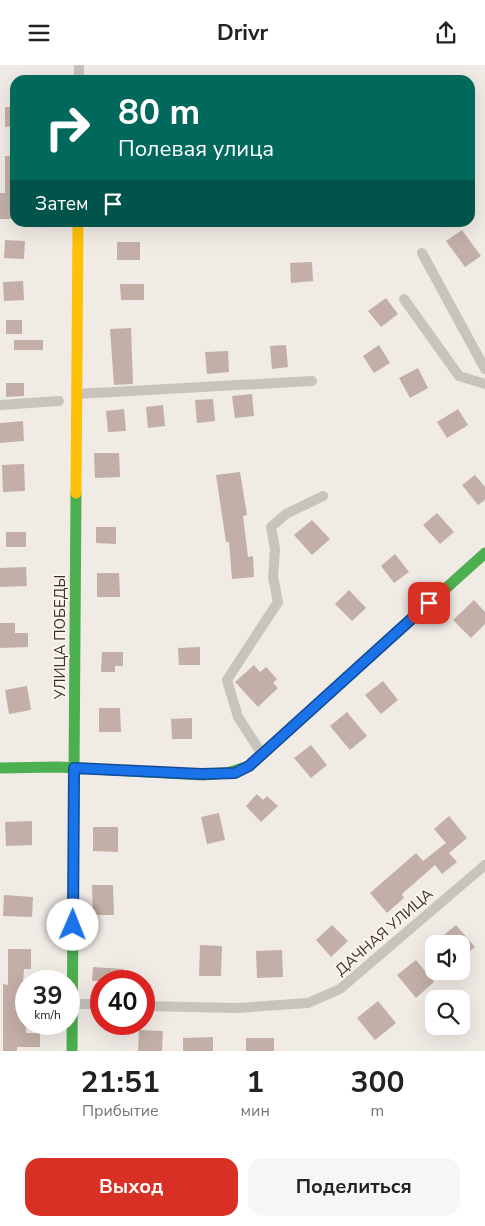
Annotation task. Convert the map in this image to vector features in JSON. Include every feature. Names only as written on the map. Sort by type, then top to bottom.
[{"type":"street","name":"УЛИЦА ПОБЕДЫ","points":[[72,970],[78,227]]},
{"type":"street","points":[[422,253],[485,369]]},
{"type":"street","points":[[404,299],[459,376],[485,384]]},
{"type":"street","points":[[76,394],[312,381]]},
{"type":"street","points":[[0,405],[59,401]]},
{"type":"street","points":[[262,754],[238,717],[227,680],[278,603],[273,577],[275,549],[271,527],[286,514],[323,496]]},
{"type":"street","points":[[0,768],[32,766],[202,774],[235,773],[249,766],[485,553]]},
{"type":"street","name":"ДАЧНАЯ УЛИЦА","points":[[155,1006],[237,1008],[308,1003],[340,989],[485,865]]},
{"type":"street","name":"УЛИЦА ПОБЕДЫ","points":[[72,1035],[72,1051]]},
{"type":"building","points":[[5,107],[10,107],[10,126],[5,127]]},
{"type":"building","points":[[5,156],[10,156],[10,219],[0,219],[0,193],[5,193]]},
{"type":"building","points":[[462,230],[481,256],[465,267],[446,241]]},
{"type":"building","points":[[5,240],[25,241],[24,259],[4,258]]},
{"type":"building","points":[[117,242],[140,242],[140,260],[117,260]]},
{"type":"building","points":[[312,262],[313,281],[291,283],[290,263]]},
{"type":"building","points":[[23,281],[24,300],[4,301],[3,282]]},
{"type":"building","points":[[120,284],[144,284],[144,300],[121,300]]},
{"type":"building","points":[[386,298],[398,314],[381,327],[368,311]]},
{"type":"building","points":[[6,320],[22,320],[22,334],[6,334]]},
{"type":"building","points":[[131,328],[133,384],[114,385],[110,329]]},
{"type":"building","points":[[14,340],[43,340],[43,350],[14,350]]},
{"type":"building","points":[[286,345],[288,367],[272,369],[270,346]]},
{"type":"building","points":[[379,345],[390,363],[374,373],[363,356]]},
{"type":"building","points":[[228,351],[229,372],[207,374],[205,352]]},
{"type":"building","points":[[418,368],[428,388],[410,398],[399,378]]},
{"type":"building","points":[[6,383],[24,383],[24,396],[6,397]]},
{"type":"building","points":[[252,394],[254,416],[235,418],[232,396]]},
{"type":"building","points":[[213,399],[215,421],[197,423],[195,400]]},
{"type":"building","points":[[163,405],[165,426],[148,428],[146,407]]},
{"type":"building","points":[[124,409],[126,431],[108,432],[106,411]]},
{"type":"building","points":[[458,409],[468,425],[447,438],[437,422]]},
{"type":"building","points":[[23,421],[24,441],[0,443],[0,423]]},
{"type":"building","points":[[94,453],[119,453],[120,477],[95,478]]},
{"type":"building","points":[[24,464],[25,491],[3,492],[2,465]]},
{"type":"building","points":[[240,472],[247,515],[243,516],[248,557],[253,556],[254,577],[232,579],[229,542],[226,542],[216,475]]},
{"type":"building","points":[[475,475],[485,487],[485,500],[478,505],[462,485]]},
{"type":"building","points":[[437,513],[454,532],[440,544],[423,525]]},
{"type":"building","points":[[312,520],[330,539],[312,555],[294,535]]},
{"type":"building","points":[[96,527],[116,527],[116,544],[96,543]]},
{"type":"building","points":[[6,532],[26,532],[26,547],[6,547]]},
{"type":"building","points":[[395,554],[409,572],[394,583],[381,566]]},
{"type":"building","points":[[26,567],[27,586],[0,587],[0,568]]},
{"type":"building","points":[[97,573],[119,573],[120,597],[97,597]]},
{"type":"building","points":[[349,590],[366,608],[352,621],[335,604]]},
{"type":"building","points":[[474,600],[485,612],[485,624],[471,638],[453,620]]},
{"type":"building","points":[[0,623],[15,623],[15,633],[28,633],[28,647],[0,648]]},
{"type":"building","points":[[200,647],[200,665],[179,665],[178,648]]},
{"type":"building","points":[[102,652],[123,652],[123,666],[115,666],[115,672],[101,672]]},
{"type":"building","points":[[254,665],[260,672],[266,667],[277,679],[273,683],[278,688],[258,707],[235,682]]},
{"type":"building","points":[[383,681],[398,700],[381,714],[365,695]]},
{"type":"building","points":[[27,686],[31,710],[9,714],[5,690]]},
{"type":"building","points":[[99,708],[120,708],[121,732],[99,732]]},
{"type":"building","points":[[347,712],[367,736],[350,750],[330,726]]},
{"type":"building","points":[[192,718],[192,739],[172,739],[171,719]]},
{"type":"building","points":[[311,745],[327,765],[311,778],[294,758]]},
{"type":"building","points":[[257,794],[263,800],[267,796],[278,806],[261,822],[246,806]]},
{"type":"building","points":[[219,813],[225,840],[207,844],[201,817]]},
{"type":"building","points":[[449,816],[467,838],[449,853],[457,862],[442,874],[435,865],[402,894],[404,898],[387,913],[370,893],[416,853],[423,861],[446,843],[434,829]]},
{"type":"building","points":[[32,821],[32,845],[6,846],[5,822]]},
{"type":"building","points":[[93,827],[118,827],[118,852],[93,851]]},
{"type":"building","points":[[92,885],[113,885],[114,915],[93,915]]},
{"type":"building","points":[[4,895],[33,897],[32,917],[3,916]]},
{"type":"building","points":[[332,925],[348,941],[331,957],[316,940]]},
{"type":"building","points":[[456,925],[465,935],[444,935]]},
{"type":"building","points":[[470,941],[475,947],[470,951]]},
{"type":"building","points":[[200,945],[222,946],[221,976],[199,976]]},
{"type":"building","points":[[8,949],[31,949],[31,969],[15,970],[15,1035],[40,1035],[40,1047],[17,1047],[17,1051],[3,1051],[3,984],[8,985]]},
{"type":"building","points":[[282,950],[283,977],[257,978],[256,951]]},
{"type":"building","points":[[416,960],[425,971],[425,980],[432,980],[434,982],[416,998],[397,975]]},
{"type":"building","points":[[93,967],[124,969],[124,970],[93,970]]},
{"type":"building","points":[[378,1001],[396,1023],[375,1040],[357,1018]]},
{"type":"building","points":[[155,1031],[163,1031],[162,1051],[138,1051],[139,1035],[155,1035]]},
{"type":"building","points":[[213,1037],[213,1051],[183,1051],[183,1038]]},
{"type":"building","points":[[246,1038],[274,1038],[274,1051],[246,1051]]},
{"type":"traffic: fast","points":[[72,1051],[76,493]]},
{"type":"traffic: fast","points":[[0,768],[58,767],[203,775],[227,773],[249,766],[485,553]]},
{"type":"traffic: slow","points":[[76,493],[78,227]]},
{"type":"route","points":[[73,925],[74,768],[202,774],[235,773],[249,766],[429,603]]}]
